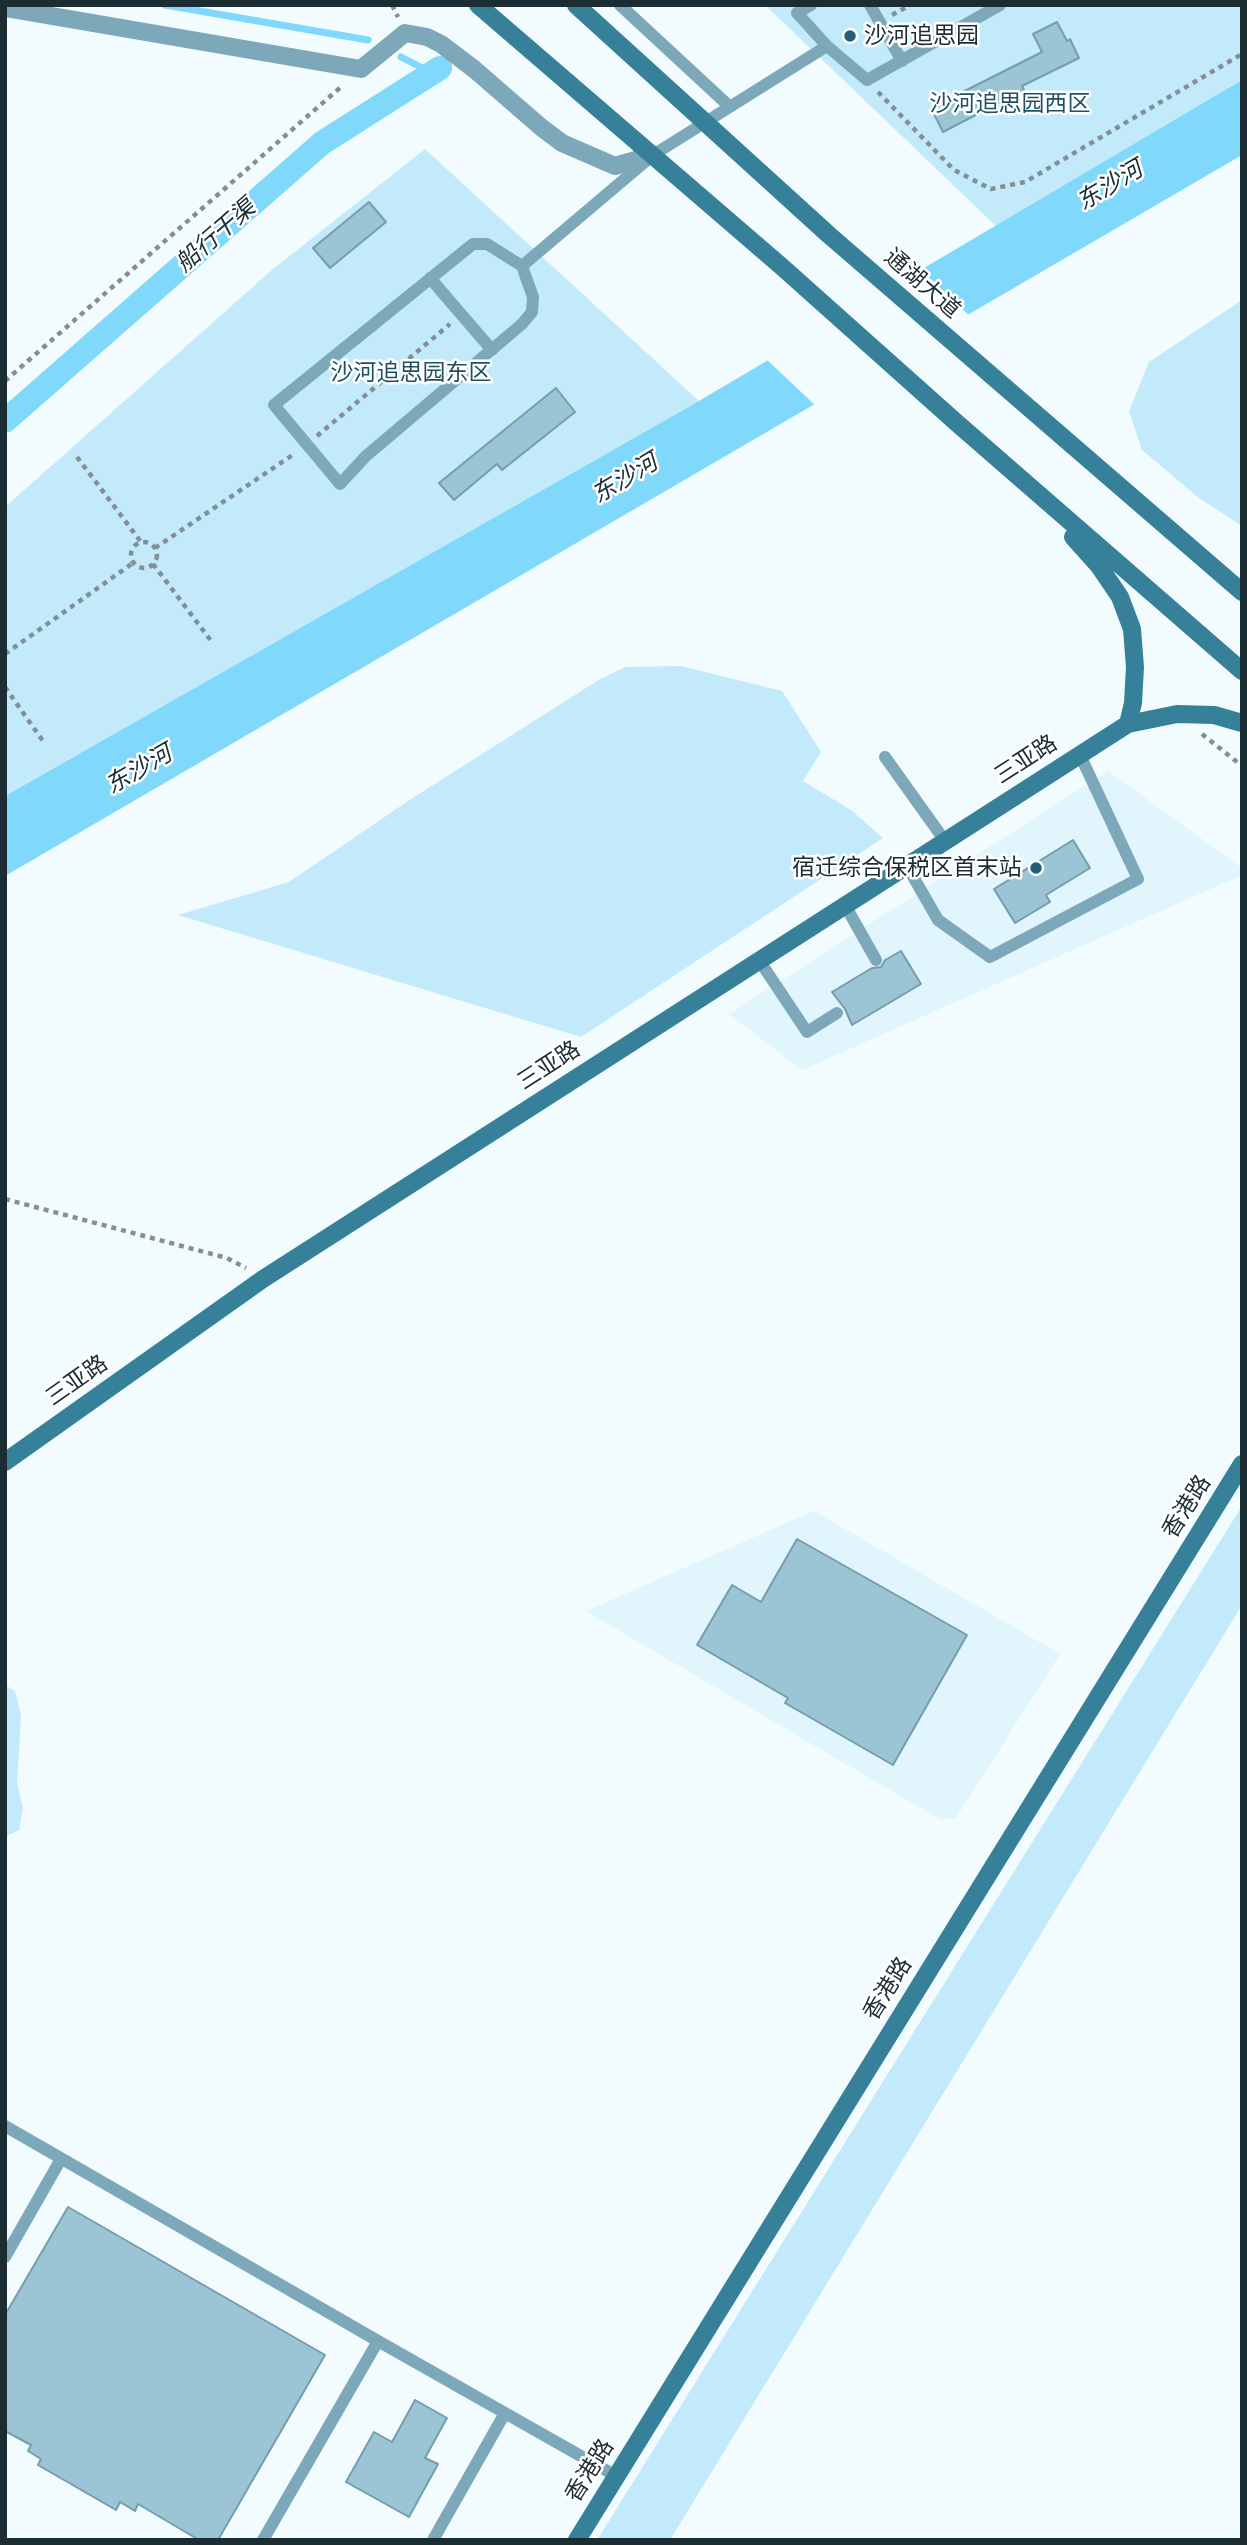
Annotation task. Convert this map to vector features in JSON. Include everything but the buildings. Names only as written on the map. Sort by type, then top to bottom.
[{"type":"street","points":[[478,5],[781,266],[1242,671]]},
{"type":"street","name":"通湖大道","points":[[576,5],[829,235],[1242,592]]},
{"type":"street","points":[[5,8],[361,69],[405,33],[427,37],[474,69],[562,143],[615,166],[653,155]]},
{"type":"street","points":[[1032,489],[1098,566],[1120,597],[1132,629],[1134,654],[1133,703],[1128,724],[1177,714],[1214,715],[1242,723]]},
{"type":"street","name":"三亚路","points":[[5,1462],[263,1279],[1128,724]]},
{"type":"street","name":"香港路","points":[[577,2540],[1242,1464]]},
{"type":"lane","points":[[620,5],[729,106]]},
{"type":"lane","points":[[811,5],[797,13],[827,46],[867,80],[1000,5]]},
{"type":"lane","points":[[870,5],[902,61]]},
{"type":"lane","points":[[522,267],[653,155],[827,46]]},
{"type":"lane","points":[[473,244],[487,244],[522,267],[533,297],[532,312],[522,324],[366,456],[340,484],[274,405],[473,244]]},
{"type":"lane","points":[[430,278],[492,350]]},
{"type":"lane","points":[[906,866],[938,920],[990,957],[1138,879],[1080,755]]},
{"type":"lane","points":[[885,757],[945,841]]},
{"type":"lane","points":[[845,905],[876,960]]},
{"type":"lane","points":[[759,960],[807,1032],[837,1013]]},
{"type":"lane","points":[[5,2126],[616,2476]]},
{"type":"lane","points":[[5,2257],[61,2159]]},
{"type":"lane","points":[[264,2540],[378,2342]]},
{"type":"lane","points":[[433,2540],[505,2413]]},
{"type":"path","points":[[867,80],[954,170],[991,189],[1025,182],[1242,54]]},
{"type":"path","points":[[5,381],[361,69]]},
{"type":"path","points":[[77,457],[141,542]]},
{"type":"path","points":[[141,542],[149,543],[155,548],[157,556],[153,564],[141,568],[133,563],[131,550],[141,542]]},
{"type":"path","points":[[5,654],[133,563]]},
{"type":"path","points":[[153,564],[212,642]]},
{"type":"path","points":[[5,687],[46,744]]},
{"type":"path","points":[[1177,714],[1242,766]]},
{"type":"path","points":[[5,1199],[227,1258],[263,1279]]},
{"type":"shaded area","points":[[1108,771],[1242,868],[1242,875],[802,1070],[729,1014]]},
{"type":"shaded area","points":[[814,1511],[1060,1654],[956,1818],[941,1820],[586,1611]]},
{"type":"green space","name":"沙河追思园西区","points":[[765,5],[1242,5],[1242,80],[996,226]]},
{"type":"green space","name":"沙河追思园东区","points":[[425,149],[699,401],[5,796],[5,507],[272,270]]},
{"type":"green space","points":[[1242,300],[1242,526],[1199,498],[1142,450],[1129,411],[1149,362]]},
{"type":"green space","points":[[681,666],[782,691],[821,752],[803,781],[851,810],[883,838],[581,1037],[178,915],[289,882],[408,801],[597,681],[625,667]]},
{"type":"green space","points":[[1242,1506],[1242,1605],[670,2540],[597,2540]]},
{"type":"green space","points":[[5,1685],[15,1691],[21,1715],[17,1784],[23,1808],[19,1830],[5,1837]]},
{"type":"water","name":"东沙河","points":[[1242,80],[1242,155],[5,876],[5,796],[699,401]]},
{"type":"pier","points":[[919,268],[971,317],[817,407],[765,358]]},
{"type":"waterway","points":[[165,5],[368,40]]},
{"type":"waterway","points":[[401,57],[432,73]]},
{"type":"waterway","name":"船行干渠","points":[[5,421],[322,143],[440,68]]},
{"type":"place","name":"沙河追思园","points":[[850,36]]},
{"type":"place","name":"宿迁综合保税区首末站","points":[[1036,868]]}]
